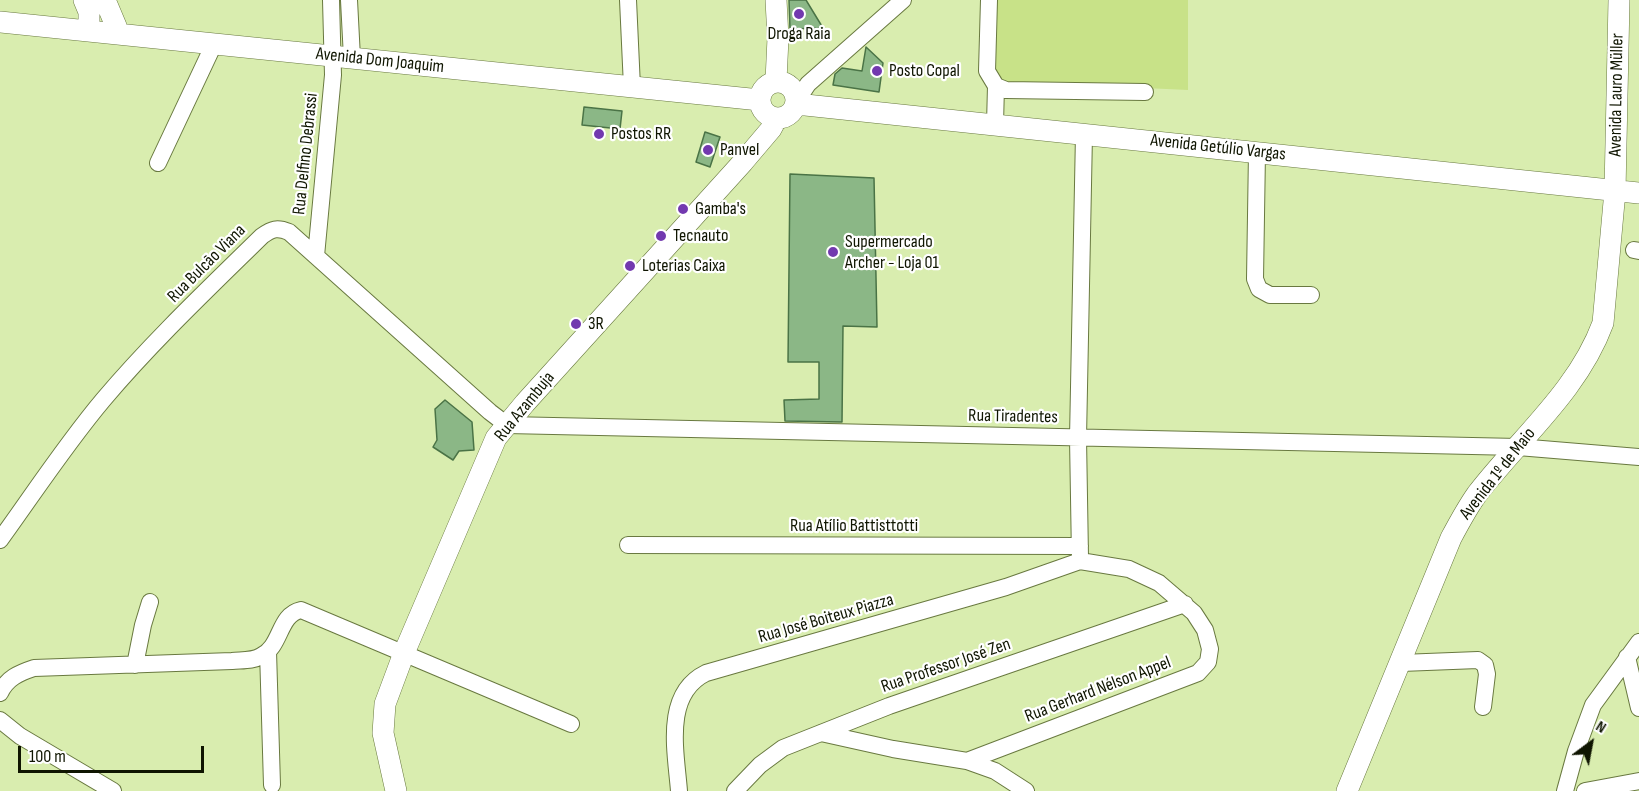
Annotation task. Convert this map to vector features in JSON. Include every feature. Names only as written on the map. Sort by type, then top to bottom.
[{"type":"main road","points":[[84,0],[89,12],[89,31]]},
{"type":"main road","points":[[105,0],[117,34]]},
{"type":"main road","points":[[776,0],[778,38],[793,94],[791,113],[777,118],[765,112],[760,100],[764,87],[793,94]]},
{"type":"main road","name":"Avenida Lauro Müller","points":[[1615,191],[1619,0]]},
{"type":"main road","name":"Avenida Dom Joaquim","points":[[0,22],[760,100]]},
{"type":"main road","name":"Avenida Getúlio Vargas","points":[[793,94],[995,124],[1639,194]]},
{"type":"main road","name":"Rua Azambuja","points":[[396,791],[386,750],[383,720],[385,704],[404,653],[496,438],[743,162],[771,129],[777,118]]},
{"type":"main road","name":"Avenida 1º de Maio","points":[[1347,791],[1447,548],[1460,522],[1476,496],[1572,381],[1595,343],[1603,323],[1615,191]]},
{"type":"street","points":[[331,0],[343,57]]},
{"type":"street","points":[[343,57],[349,0]]},
{"type":"street","points":[[628,0],[632,87]]},
{"type":"street","points":[[820,72],[803,79],[793,94],[803,100],[802,93],[820,72],[903,0]]},
{"type":"street","points":[[989,0],[987,71],[996,86],[995,124]]},
{"type":"street","points":[[158,163],[214,44]]},
{"type":"street","name":"Rua Delfino Debrassi","points":[[316,256],[333,75],[343,57]]},
{"type":"street","points":[[996,86],[1006,90],[1145,92]]},
{"type":"street","points":[[1080,553],[1078,438],[1084,134]]},
{"type":"street","points":[[1257,152],[1256,279],[1258,289],[1270,295],[1311,295]]},
{"type":"street","name":"Rua Bulcão Viana","points":[[0,540],[103,400],[262,236],[279,228],[289,232],[507,425]]},
{"type":"street","name":"Rua Tiradentes","points":[[507,425],[1518,447],[1639,457]]},
{"type":"street","name":"Rua Atílio Battisttotti","points":[[628,545],[1080,553]]},
{"type":"street","name":"Rua Gerhard Nélson Appel","points":[[967,761],[1198,673],[1208,662],[1210,649],[1205,630],[1185,604],[1158,583],[1129,569],[1080,553]]},
{"type":"street","name":"Rua José Boiteux Piazza","points":[[679,791],[675,729],[678,704],[694,679],[706,673],[1006,587],[1080,553]]},
{"type":"street","points":[[135,665],[150,602]]},
{"type":"street","name":"Rua Professor José Zen","points":[[735,791],[760,765],[783,748],[889,706],[1185,604]]},
{"type":"street","points":[[0,693],[10,679],[18,673],[34,668],[247,660],[260,657],[274,645],[290,615],[301,610],[571,724]]},
{"type":"street","points":[[1564,791],[1593,705],[1633,656],[1639,642]]},
{"type":"street","points":[[268,651],[272,785]]},
{"type":"street","points":[[1633,656],[1639,708]]},
{"type":"street","points":[[1401,663],[1478,660],[1485,665],[1487,674],[1483,707]]},
{"type":"street","points":[[0,720],[20,736],[112,791]]},
{"type":"street","points":[[821,733],[893,749],[967,761],[995,771],[1026,791]]},
{"type":"street","points":[[1585,791],[1639,781]]},
{"type":"green space","points":[[995,0],[1188,0],[1188,90],[992,81]]},
{"type":"building","name":"Droga Raia","points":[[789,0],[806,0],[823,28],[790,29]]},
{"type":"building","points":[[866,47],[883,63],[879,92],[833,85],[835,74],[842,68],[862,71]]},
{"type":"building","points":[[584,107],[622,111],[620,129],[582,125]]},
{"type":"building","name":"Panvel","points":[[705,132],[720,137],[710,167],[696,162]]},
{"type":"building","name":"Supermercado Archer - Loja 01","points":[[790,174],[874,178],[877,327],[843,326],[842,422],[785,421],[784,400],[819,399],[819,362],[788,362]]},
{"type":"building","points":[[445,400],[472,422],[474,450],[459,451],[453,460],[433,447],[437,440],[435,409]]},
{"type":"place","name":"Droga Raia","points":[[799,14]]},
{"type":"place","name":"Posto Copal","points":[[877,71]]},
{"type":"place","name":"Postos RR","points":[[599,134]]},
{"type":"place","name":"Panvel","points":[[708,150]]},
{"type":"place","name":"Gamba's","points":[[683,209]]},
{"type":"place","name":"Tecnauto","points":[[661,236]]},
{"type":"place","name":"Supermercado Archer - Loja 01","points":[[833,252]]},
{"type":"place","name":"Loterias Caixa","points":[[630,266]]},
{"type":"place","name":"3R","points":[[576,324]]}]
